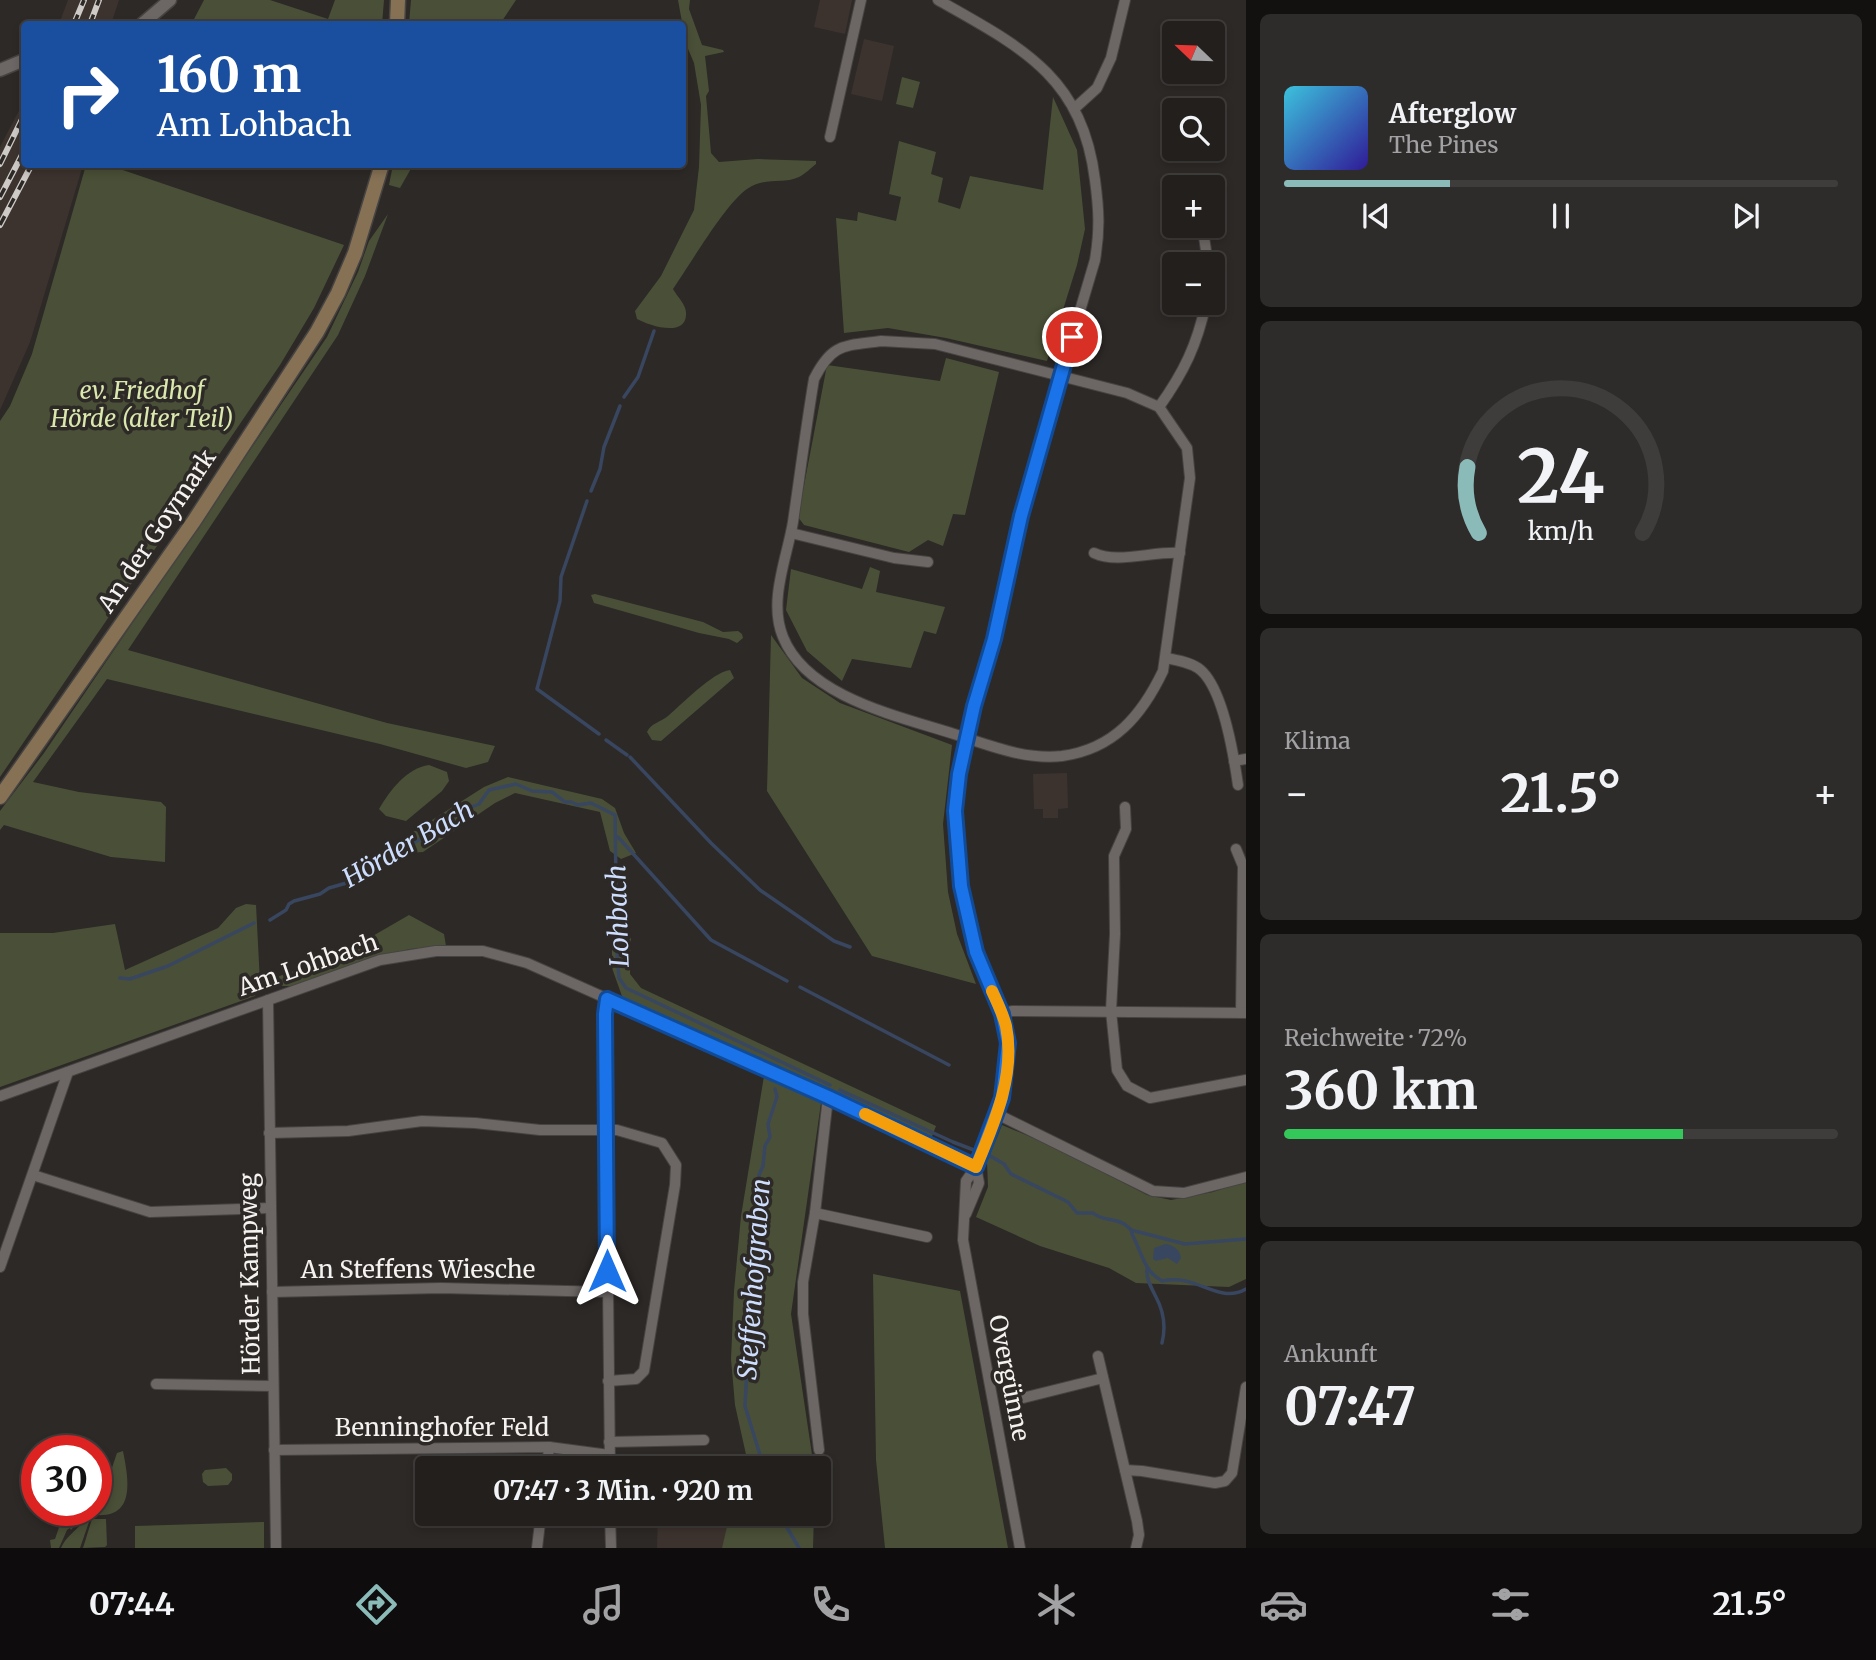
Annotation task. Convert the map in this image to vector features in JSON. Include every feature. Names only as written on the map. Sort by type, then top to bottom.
[{"type":"main road","points":[[397,21],[398,0]]},
{"type":"main road","name":"An der Goymark","points":[[0,797],[194,521],[317,332],[355,253],[381,168]]},
{"type":"street","points":[[146,21],[170,0]]},
{"type":"street","points":[[830,136],[861,0]]},
{"type":"street","name":"Overgünne","points":[[937,0],[1005,38],[1052,77],[1075,107],[1092,156],[1100,208],[1100,232],[1093,270],[1059,378],[1021,516],[994,639],[974,706],[959,774],[955,811],[961,886],[976,952],[1002,1014],[1008,1043],[1007,1071],[997,1114],[978,1162],[966,1181],[963,1240],[1020,1548]]},
{"type":"street","points":[[1075,107],[1097,88],[1111,58],[1125,0]]},
{"type":"street","points":[[0,70],[21,61]]},
{"type":"street","points":[[1159,407],[1186,367],[1195,347],[1203,315]]},
{"type":"street","points":[[881,341],[935,344],[1059,378],[1127,393],[1159,407],[1183,439],[1189,459],[1190,483],[1166,658],[1150,698],[1139,714],[1108,740],[1064,755],[1038,756],[1011,752],[874,709],[841,694],[805,668],[782,636],[778,612],[780,581],[791,533],[814,379],[823,361],[840,347],[881,341]]},
{"type":"street","points":[[791,533],[894,558],[928,562]]},
{"type":"street","points":[[1094,554],[1104,558],[1180,553]]},
{"type":"street","points":[[1166,658],[1189,663],[1200,669],[1207,679],[1225,720],[1238,785]]},
{"type":"street","points":[[1234,761],[1246,759]]},
{"type":"street","points":[[1125,807],[1126,829],[1114,856],[1115,933],[1111,1011],[1117,1070],[1127,1086],[1150,1098],[1246,1080]]},
{"type":"street","points":[[1002,1014],[1012,1011],[1244,1013],[1242,866],[1236,849]]},
{"type":"street","name":"Am Lohbach","points":[[0,1096],[380,960],[436,951],[483,951],[527,963],[978,1162]]},
{"type":"street","points":[[607,999],[609,1455]]},
{"type":"street","name":"Hörder Kampweg","points":[[268,1000],[276,1548]]},
{"type":"street","points":[[0,1267],[68,1072]]},
{"type":"street","points":[[818,1450],[803,1314],[803,1282],[815,1213],[828,1097]]},
{"type":"street","points":[[997,1114],[1153,1191],[1184,1193],[1246,1177]]},
{"type":"street","points":[[269,1133],[348,1131],[422,1121],[540,1130],[617,1130],[662,1143],[676,1166],[675,1185],[644,1371],[636,1379],[608,1381]]},
{"type":"street","points":[[33,1175],[150,1212],[271,1208]]},
{"type":"street","points":[[815,1213],[927,1237]]},
{"type":"street","name":"An Steffens Wiesche","points":[[272,1292],[441,1288],[607,1292]]},
{"type":"street","points":[[1098,1356],[1137,1521],[1139,1535],[1136,1548]]},
{"type":"street","points":[[1014,1400],[1103,1378]]},
{"type":"street","points":[[156,1384],[273,1386]]},
{"type":"street","points":[[1125,1470],[1215,1483],[1226,1481],[1232,1473],[1246,1387]]},
{"type":"street","points":[[609,1442],[704,1440]]},
{"type":"street","points":[[548,1456],[549,1447]]},
{"type":"street","name":"Benninghofer Feld","points":[[274,1450],[549,1447],[609,1455]]},
{"type":"street","points":[[537,1548],[540,1526]]},
{"type":"street","points":[[610,1526],[611,1548]]},
{"type":"shaded area","points":[[68,0],[119,0],[112,21],[60,21]]},
{"type":"shaded area","points":[[820,0],[852,0],[845,34],[814,27]]},
{"type":"shaded area","points":[[864,39],[894,46],[882,101],[851,94]]},
{"type":"shaded area","points":[[21,107],[21,168],[82,168],[30,342],[0,410],[0,147]]},
{"type":"shaded area","points":[[1067,773],[1068,808],[1058,809],[1058,818],[1043,818],[1043,809],[1034,809],[1033,774]]},
{"type":"shaded area","points":[[658,1526],[728,1526],[722,1548],[657,1548]]},
{"type":"green space","points":[[204,0],[270,0],[328,19],[335,0],[384,0],[382,21],[193,21]]},
{"type":"green space","points":[[411,0],[516,0],[502,21],[409,21]]},
{"type":"green space","points":[[678,0],[690,0],[689,9],[702,45],[724,52],[705,56],[711,153],[719,162],[758,159],[816,161],[816,164],[799,177],[754,185],[738,196],[673,289],[685,308],[684,322],[673,328],[665,328],[637,319],[635,311],[661,276],[694,210],[699,167],[701,105],[694,63],[686,44],[686,21],[682,21]]},
{"type":"green space","points":[[902,77],[920,82],[913,108],[896,104]]},
{"type":"green space","points":[[1053,97],[1077,150],[1085,229],[1077,265],[1047,361],[888,328],[844,333],[836,218],[857,221],[858,212],[896,221],[901,197],[889,194],[899,141],[936,152],[931,174],[943,178],[938,202],[960,209],[970,176],[1043,190]]},
{"type":"green space","name":"ev. Friedhof Hörde (alter Teil)","points":[[85,168],[117,168],[344,245],[314,308],[280,365],[0,777],[0,421],[10,406],[32,354]]},
{"type":"green space","points":[[392,168],[411,168],[400,188],[389,185]]},
{"type":"green space","points":[[388,214],[365,276],[338,335],[128,650],[387,723],[495,746],[488,762],[466,768],[380,744],[107,679],[33,782],[79,792],[161,802],[166,807],[165,862],[111,857],[4,825],[0,830],[0,811],[44,753],[327,337],[358,272],[369,241]]},
{"type":"green space","points":[[946,358],[999,372],[965,515],[953,514],[943,546],[928,540],[909,552],[804,525],[798,517],[827,365],[940,381]]},
{"type":"green space","points":[[870,567],[880,571],[876,592],[945,607],[936,634],[924,631],[911,668],[852,659],[842,681],[807,651],[786,610],[791,569],[862,589]]},
{"type":"green space","points":[[591,595],[703,622],[723,632],[738,631],[743,638],[737,643],[594,603]]},
{"type":"green space","points":[[771,635],[802,678],[840,703],[952,745],[943,824],[948,892],[957,934],[976,984],[872,956],[767,791]]},
{"type":"green space","points":[[730,670],[734,678],[661,741],[652,740],[647,732],[651,727],[715,676]]},
{"type":"green space","points":[[429,765],[447,772],[449,781],[442,791],[406,821],[386,816],[379,809],[388,795],[406,775]]},
{"type":"green space","points":[[508,777],[602,799],[615,808],[624,833],[636,853],[621,859],[610,851],[600,812],[515,793],[495,803],[423,852],[408,853],[363,880],[355,869],[484,787]]},
{"type":"green space","points":[[246,904],[256,905],[260,983],[255,996],[0,1087],[0,933],[53,933],[115,924],[125,970],[218,928],[236,908]]},
{"type":"green space","points":[[409,915],[444,934],[446,946],[410,949],[371,958],[292,986],[277,986],[266,981],[345,952]]},
{"type":"green space","points":[[612,936],[631,937],[630,974],[641,988],[936,1126],[931,1139],[623,999],[612,968]]},
{"type":"green space","points":[[764,1076],[821,1103],[791,1314],[812,1456],[746,1456],[735,1405],[731,1359],[741,1216]]},
{"type":"green space","points":[[1002,1125],[1055,1147],[1147,1195],[1171,1200],[1213,1192],[1246,1181],[1246,1279],[1229,1287],[1136,1283],[1109,1268],[1040,1246],[976,1217],[988,1187],[987,1162]]},
{"type":"green space","points":[[873,1274],[960,1291],[1008,1548],[885,1548],[876,1460]]},
{"type":"green space","points":[[123,1451],[127,1494],[124,1503],[112,1513],[112,1468],[117,1453]]},
{"type":"green space","points":[[226,1468],[232,1474],[228,1485],[208,1486],[203,1482],[202,1474],[205,1470]]},
{"type":"green space","points":[[264,1522],[264,1548],[135,1548],[135,1526]]},
{"type":"green space","points":[[59,1526],[74,1526],[67,1530],[59,1548],[51,1548],[50,1540],[55,1539]]},
{"type":"green space","points":[[80,1526],[88,1526],[80,1548],[61,1548]]},
{"type":"green space","points":[[90,1526],[106,1526],[105,1547],[83,1548]]},
{"type":"green space","points":[[727,1526],[814,1526],[813,1548],[722,1548]]},
{"type":"water","points":[[1165,1244],[1178,1250],[1181,1258],[1177,1264],[1168,1258],[1156,1261],[1153,1259],[1154,1248]]},
{"type":"waterway","name":"Hörder Bach","points":[[624,397],[638,377],[654,331]]},
{"type":"waterway","name":"Hörder Bach","points":[[591,491],[620,406]]},
{"type":"waterway","name":"Hörder Bach","points":[[587,501],[561,577],[560,601],[537,689],[599,734]]},
{"type":"waterway","points":[[606,740],[627,755]]},
{"type":"waterway","points":[[630,757],[711,843],[760,890],[834,941],[850,947]]},
{"type":"waterway","name":"Lohbach","points":[[270,920],[294,901],[350,882],[365,869],[419,840],[464,810],[479,804],[489,790],[516,784],[532,791],[552,792],[565,802],[578,805],[591,803],[615,815],[617,954],[619,978],[626,988],[830,1085]]},
{"type":"waterway","points":[[618,837],[711,940],[787,981]]},
{"type":"waterway","name":"Hörder Bach","points":[[120,978],[130,979],[168,966],[254,923]]},
{"type":"waterway","points":[[800,987],[949,1065]]},
{"type":"waterway","name":"Steffenhofgraben","points":[[760,1456],[745,1406],[751,1292],[759,1215],[759,1175],[765,1146],[770,1137],[768,1124],[777,1097],[775,1089]]},
{"type":"waterway","name":"Lohbach","points":[[840,1090],[992,1157],[1004,1164],[1011,1174],[1068,1202],[1077,1213],[1093,1213],[1124,1224],[1131,1230],[1147,1267],[1162,1281],[1186,1281],[1226,1293],[1246,1289]]},
{"type":"waterway","points":[[1131,1230],[1185,1244],[1246,1239]]},
{"type":"waterway","points":[[1147,1270],[1148,1280],[1162,1314],[1162,1343]]},
{"type":"waterway","name":"Steffenhofgraben","points":[[786,1526],[799,1548]]},
{"type":"railway","points":[[75,21],[84,0]]},
{"type":"railway","points":[[91,21],[99,0]]},
{"type":"railway","points":[[0,164],[21,121]]},
{"type":"railway","points":[[0,197],[21,157]]},
{"type":"railway","points":[[0,225],[30,168]]},
{"type":"slow traffic","points":[[865,1114],[976,1167],[997,1114],[1007,1071],[1006,1026],[992,991]]},
{"type":"route","points":[[607,1271],[607,999],[828,1097],[976,1167],[1002,1098],[1008,1043],[1002,1014],[976,952],[961,886],[955,811],[959,774],[974,706],[994,639],[1021,516],[1072,337]]}]
